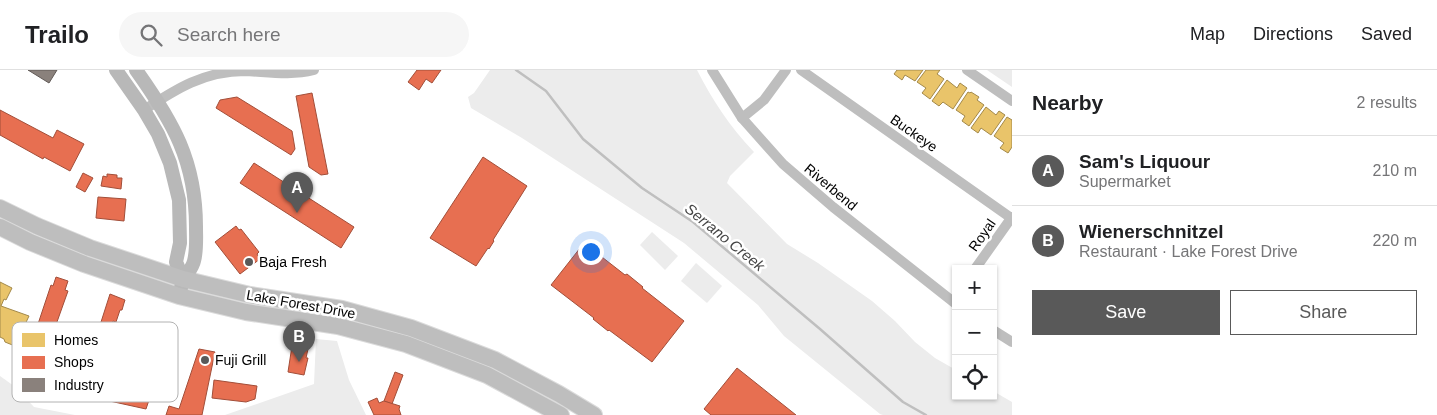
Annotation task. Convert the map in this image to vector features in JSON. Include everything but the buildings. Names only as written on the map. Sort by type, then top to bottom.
[{"type":"main road","points":[[116,70],[144,110],[158,134],[170,162],[178,192],[180,243],[176,262],[183,279]]},
{"type":"main road","points":[[136,70],[158,101],[173,127],[186,157],[195,198],[196,245],[194,263],[183,279],[178,296]]},
{"type":"main road","name":"Lake Forest Drive","points":[[0,208],[90,248],[183,279],[250,295],[342,309],[411,328],[494,360],[559,394],[594,415]]},
{"type":"main road","name":"Lake Forest Drive","points":[[0,227],[30,242],[84,264],[178,296],[246,312],[338,326],[406,344],[487,375],[561,415]]},
{"type":"street","points":[[144,110],[190,82],[219,73],[243,71],[289,74],[314,70]]},
{"type":"street","name":"Riverbend","points":[[712,70],[742,118],[783,164],[833,207],[952,298]]},
{"type":"street","points":[[742,118],[764,100],[786,70]]},
{"type":"street","name":"Buckeye","points":[[800,70],[1012,217]]},
{"type":"street","points":[[967,70],[1012,101]]},
{"type":"street","name":"Royal","points":[[978,265],[1012,217]]},
{"type":"street","points":[[997,333],[1012,342]]},
{"type":"shaded area","points":[[490,70],[697,70],[722,113],[754,152],[730,176],[727,183],[787,244],[872,301],[915,342],[935,358],[952,368],[952,400],[997,400],[997,393],[1012,402],[1012,415],[880,414],[784,336],[758,305],[684,243],[522,138],[471,108],[468,97],[474,93]]},
{"type":"shaded area","points":[[987,70],[1012,70],[1012,87]]},
{"type":"shaded area","points":[[652,232],[678,256],[665,270],[640,245]]},
{"type":"shaded area","points":[[696,263],[722,286],[707,303],[681,281]]},
{"type":"shaded area","points":[[316,339],[337,341],[349,380],[366,415],[225,415],[314,384]]},
{"type":"shaded area","points":[[0,376],[12,385],[12,402],[29,402],[34,407],[75,415],[0,415]]},
{"type":"waterway","name":"Serrano Creek","points":[[516,70],[546,91],[583,139],[642,188],[693,222],[903,402],[926,415]]},
{"type":"place","name":"Sam's Liquour","points":[[297,213]]},
{"type":"place","name":"Baja Fresh","points":[[249,262]]},
{"type":"place","name":"Fuji Grill","points":[[205,360]]},
{"type":"place","name":"Wienerschnitzel","points":[[299,362]]}]
